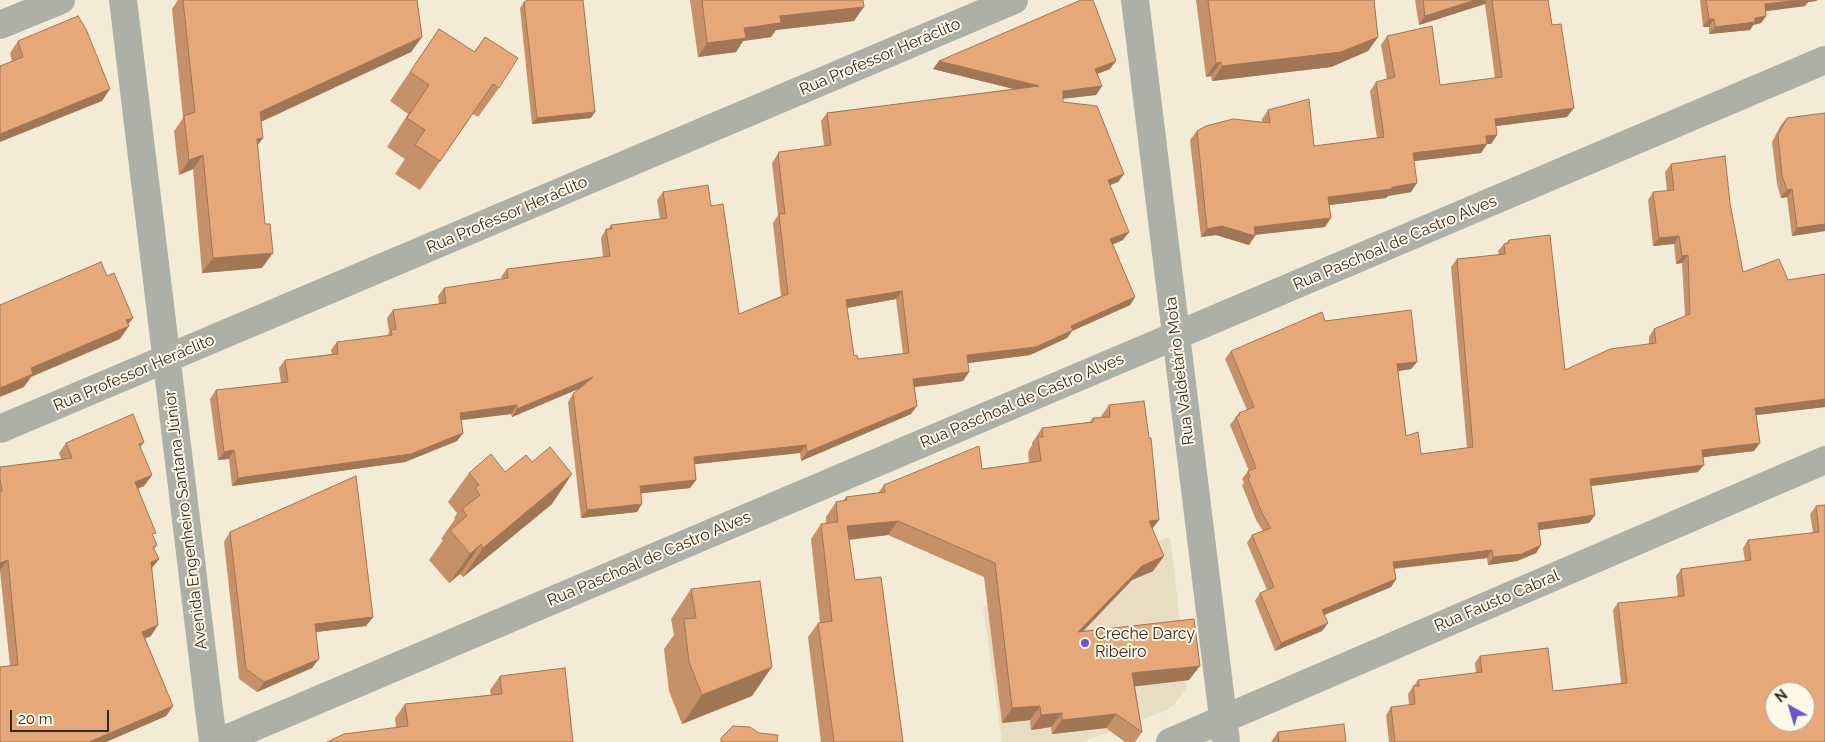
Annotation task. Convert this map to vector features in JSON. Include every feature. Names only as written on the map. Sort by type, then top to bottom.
[{"type":"street","points":[[0,25],[61,0]]},
{"type":"street","name":"Avenida Engenheiro Santana Júnior","points":[[123,0],[213,742]]},
{"type":"street","name":"Rua Professor Heráclito","points":[[0,429],[1014,0]]},
{"type":"street","name":"Rua Valdetário Mota","points":[[1134,0],[1177,335],[1198,526],[1224,731]]},
{"type":"street","name":"Rua Paschoal de Castro Alves","points":[[219,742],[1825,60]]},
{"type":"street","name":"Rua Fausto Cabral","points":[[1170,742],[1224,731],[1825,460]]},
{"type":"shaded area","name":"Creche Darcy Ribeiro","points":[[1170,537],[1187,679],[1185,690],[1174,705],[1167,710],[1082,742],[1002,742],[983,607]]},
{"type":"building","points":[[183,0],[417,0],[422,37],[260,112],[263,138],[257,139],[265,224],[270,224],[273,253],[213,258],[203,155],[189,160],[184,116],[195,112]]},
{"type":"building","points":[[528,0],[583,0],[595,112],[537,118],[524,2]]},
{"type":"building","points":[[702,0],[863,0],[864,7],[780,16],[781,23],[744,28],[746,38],[707,43]]},
{"type":"building","points":[[1081,0],[1093,0],[1116,61],[1095,69],[1102,86],[1063,91],[1063,102],[1097,106],[1124,174],[1108,180],[1129,232],[1110,239],[1135,297],[1071,326],[1073,330],[1036,347],[967,355],[969,372],[913,379],[917,406],[807,452],[806,445],[694,457],[696,480],[640,486],[642,504],[587,510],[573,394],[593,377],[517,409],[517,405],[460,413],[463,433],[411,454],[238,478],[234,450],[224,452],[216,390],[288,382],[285,360],[338,354],[337,342],[392,335],[391,330],[396,329],[393,310],[446,303],[444,288],[508,278],[507,269],[610,256],[606,229],[612,229],[611,225],[667,218],[663,192],[708,185],[711,206],[723,204],[739,314],[788,294],[779,214],[785,214],[779,152],[831,145],[827,113],[1039,86],[939,61]],"holes":[[[902,291],[909,353],[858,359],[857,355],[854,356],[846,300]]]},
{"type":"building","points":[[1208,0],[1374,0],[1378,37],[1341,52],[1222,66],[1221,62],[1216,63]]},
{"type":"building","points":[[1423,0],[1475,0],[1425,16]]},
{"type":"building","points":[[1492,0],[1548,0],[1552,25],[1561,24],[1574,108],[1495,119],[1497,135],[1486,136],[1487,144],[1413,153],[1417,183],[1392,187],[1392,189],[1328,197],[1331,218],[1254,227],[1255,236],[1222,226],[1207,229],[1197,131],[1206,126],[1233,119],[1270,123],[1268,110],[1309,99],[1314,146],[1384,137],[1376,82],[1395,77],[1387,36],[1432,26],[1440,85],[1502,77]]},
{"type":"building","points":[[1706,0],[1799,0],[1765,4],[1766,16],[1755,18],[1755,22],[1715,27],[1714,19],[1709,19]]},
{"type":"building","points":[[78,16],[86,29],[110,89],[0,134],[0,66],[23,57],[18,41]]},
{"type":"building","points":[[439,29],[475,52],[485,37],[518,58],[499,88],[493,84],[440,161],[415,145],[425,130],[407,118],[429,85],[410,72]]},
{"type":"building","points":[[1825,113],[1825,224],[1797,228],[1792,189],[1787,190],[1782,176],[1778,135],[1787,118]]},
{"type":"building","points":[[1725,156],[1730,203],[1743,272],[1779,259],[1788,280],[1825,274],[1825,399],[1755,408],[1760,443],[1702,450],[1704,465],[1590,479],[1595,515],[1538,523],[1541,545],[1522,554],[1493,557],[1492,550],[1393,562],[1396,579],[1322,610],[1328,623],[1281,643],[1260,593],[1274,587],[1252,535],[1271,528],[1262,513],[1248,478],[1250,477],[1248,471],[1256,468],[1236,417],[1240,415],[1239,413],[1254,407],[1231,351],[1322,312],[1325,321],[1411,310],[1417,362],[1397,364],[1406,436],[1418,432],[1421,454],[1473,447],[1457,259],[1505,254],[1504,244],[1509,243],[1509,240],[1550,235],[1565,370],[1610,349],[1656,343],[1654,329],[1690,314],[1688,255],[1682,256],[1679,236],[1659,238],[1653,192],[1674,190],[1671,164]]},
{"type":"building","points":[[101,262],[107,276],[114,273],[133,318],[126,320],[129,326],[31,368],[33,374],[0,388],[0,305]]},
{"type":"building","points":[[1144,401],[1149,438],[1151,438],[1159,520],[1149,521],[1164,556],[1142,566],[1078,632],[1194,619],[1200,666],[1132,673],[1142,732],[1116,714],[1062,720],[1062,713],[1041,715],[1040,706],[1012,708],[995,563],[898,521],[847,526],[855,580],[881,577],[903,742],[834,742],[818,623],[832,621],[821,524],[838,522],[836,502],[847,500],[846,497],[885,492],[884,485],[979,446],[982,469],[1041,461],[1038,437],[1043,437],[1042,428],[1093,422],[1093,418],[1110,417],[1109,405]]},
{"type":"building","points":[[133,414],[144,442],[139,444],[152,475],[135,482],[156,533],[152,534],[157,545],[153,547],[159,559],[151,562],[158,625],[142,632],[173,706],[89,742],[0,742],[0,667],[18,665],[8,560],[0,563],[0,492],[2,491],[0,467],[72,458],[66,443]]},
{"type":"building","points":[[550,447],[572,474],[483,548],[481,544],[470,554],[450,530],[467,516],[462,509],[480,495],[475,488],[479,485],[469,473],[491,454],[505,472],[526,455],[532,462]]},
{"type":"building","points":[[356,476],[373,617],[315,624],[319,659],[264,682],[246,669],[230,532]]},
{"type":"building","points":[[1825,505],[1825,742],[1395,742],[1391,707],[1415,704],[1413,686],[1419,686],[1418,680],[1482,672],[1480,656],[1548,648],[1553,691],[1627,683],[1618,603],[1684,596],[1681,569],[1751,560],[1748,540],[1819,532],[1816,506]]},
{"type":"building","points":[[760,581],[772,667],[702,695],[689,662],[684,619],[696,618],[691,589]]},
{"type":"building","points":[[565,668],[573,742],[327,742],[344,734],[408,726],[405,704],[502,694],[500,676]]},
{"type":"building","points":[[1344,724],[1346,742],[1279,742],[1278,732]]},
{"type":"building","points":[[733,726],[750,727],[759,733],[778,735],[777,742],[721,742],[721,738]]},
{"type":"place","name":"Creche Darcy Ribeiro","points":[[1085,643]]}]
